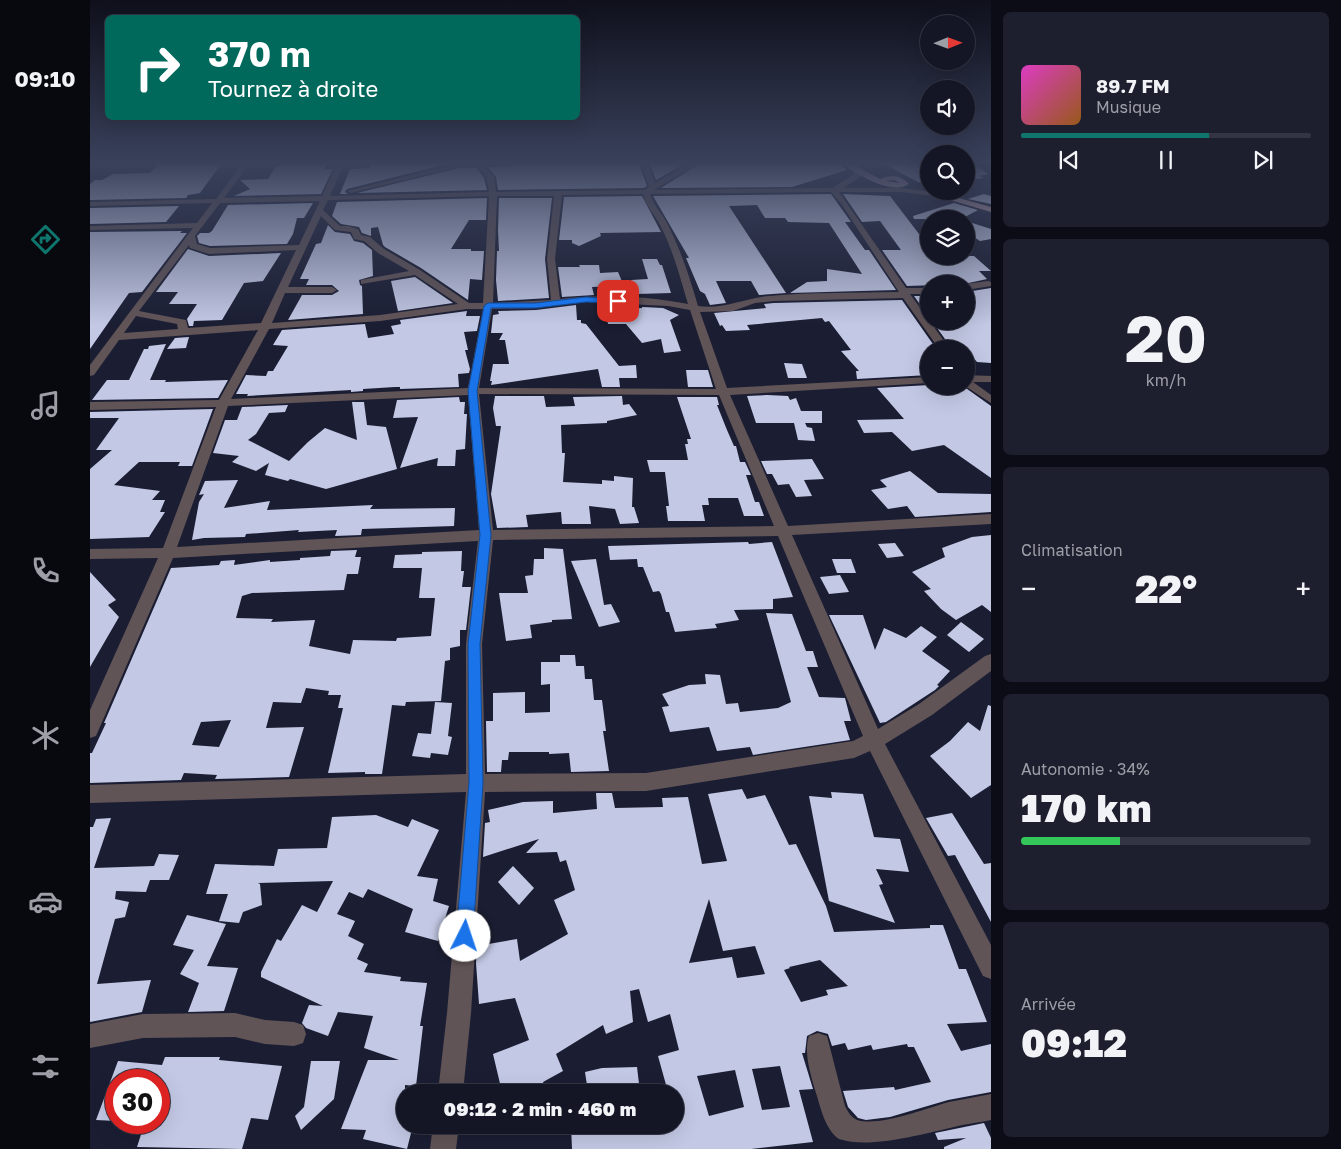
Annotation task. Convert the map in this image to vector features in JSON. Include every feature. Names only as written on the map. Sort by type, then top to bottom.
[{"type":"street","points":[[90,373],[205,218]]},
{"type":"street","points":[[90,730],[168,553],[223,402],[264,328],[317,218]]},
{"type":"street","points":[[327,218],[338,228],[348,228],[355,231],[357,237],[366,239],[381,251],[417,272],[467,306]]},
{"type":"street","points":[[451,1084],[459,1013],[476,783],[474,644],[486,535],[473,391],[488,306],[492,218]]},
{"type":"street","points":[[556,303],[551,259],[558,218]]},
{"type":"street","points":[[659,218],[680,260],[694,308],[723,392],[781,532],[874,741],[991,968]]},
{"type":"street","points":[[854,218],[939,340]]},
{"type":"street","points":[[90,228],[199,225]]},
{"type":"street","points":[[191,236],[193,246],[209,251],[303,247]]},
{"type":"street","points":[[364,282],[417,272]]},
{"type":"street","points":[[975,286],[988,284]]},
{"type":"street","points":[[282,290],[332,290]]},
{"type":"street","points":[[118,337],[184,330],[328,324],[377,317],[412,316],[467,306],[536,305],[586,299],[668,304],[706,310],[733,308],[753,300],[774,298],[920,292]]},
{"type":"street","points":[[134,313],[182,322],[184,330]]},
{"type":"street","points":[[975,380],[991,379]]},
{"type":"street","points":[[90,406],[473,391],[723,392],[920,381]]},
{"type":"street","points":[[975,387],[991,400]]},
{"type":"street","points":[[90,554],[168,553],[486,535],[781,532],[991,519]]},
{"type":"street","points":[[90,794],[476,783],[646,782],[826,755],[854,749],[874,741],[953,691],[991,661]]},
{"type":"street","points":[[90,1036],[143,1026],[234,1025],[265,1032],[294,1034]]},
{"type":"street","points":[[818,1045],[830,1096],[840,1122],[846,1130],[853,1133],[862,1135],[901,1130],[948,1116],[991,1107]]},
{"type":"street","points":[[443,1149],[445,1134]]},
{"type":"building","points":[[90,218],[170,218],[166,222],[90,224]]},
{"type":"building","points":[[220,218],[304,218],[297,218],[293,234],[287,244],[210,246],[199,243],[197,236],[200,233],[212,231]]},
{"type":"building","points":[[334,218],[486,218],[486,220],[469,220],[451,249],[484,251],[482,280],[470,279],[468,300],[421,268],[385,247],[378,227],[371,228],[371,236],[362,233],[359,227],[341,224]]},
{"type":"building","points":[[498,218],[550,218],[545,259],[549,298],[498,301],[496,280],[497,251],[499,251]]},
{"type":"building","points":[[562,218],[653,218],[661,232],[600,233],[601,236],[579,246],[572,243],[572,240],[559,240]]},
{"type":"building","points":[[666,218],[737,218],[786,293],[759,295],[751,281],[716,281],[726,303],[710,305],[705,294],[700,291],[686,258],[689,258]]},
{"type":"building","points":[[765,218],[848,218],[851,222],[845,222],[865,250],[869,250],[896,290],[790,293],[807,282],[827,281],[827,269],[862,274],[829,223],[788,222],[785,218]]},
{"type":"building","points":[[859,218],[907,218],[920,235],[920,265],[975,265],[975,257],[991,271],[979,271],[987,279],[975,282],[975,275],[920,275],[920,286],[907,286],[882,250],[901,250],[880,221],[862,222]]},
{"type":"building","points":[[975,224],[991,229],[991,239],[980,241],[975,238]]},
{"type":"building","points":[[328,225],[335,232],[350,234],[354,241],[363,243],[372,250],[373,276],[359,280],[362,286],[363,314],[288,320],[302,295],[332,295],[339,291],[332,285],[306,285],[309,279],[300,279],[316,244],[321,243]]},
{"type":"building","points":[[182,231],[180,233],[187,233],[142,292],[129,293],[90,349],[90,232]]},
{"type":"building","points":[[188,249],[209,256],[281,253],[263,281],[244,283],[222,320],[194,321],[193,326],[189,326],[187,319],[197,304],[169,304],[178,292],[156,292]]},
{"type":"building","points":[[642,259],[657,259],[660,265],[662,265],[671,293],[637,294],[631,280],[648,279]]},
{"type":"building","points":[[579,265],[599,265],[600,273],[618,272],[624,286],[592,287],[594,295],[562,297],[558,267],[580,267]]},
{"type":"building","points":[[415,277],[453,303],[398,311],[391,281]]},
{"type":"building","points":[[991,288],[991,363],[977,362],[975,360],[975,340],[946,340],[938,330],[975,330],[975,291]]},
{"type":"building","points":[[914,296],[920,296],[920,304]]},
{"type":"building","points":[[902,300],[920,326],[920,330],[923,330],[930,340],[920,340],[920,376],[857,379],[856,371],[859,371],[841,351],[851,350],[829,321],[825,322],[822,318],[747,325],[750,330],[726,331],[722,325],[720,326],[714,313],[766,308],[764,304]]},
{"type":"building","points":[[576,305],[577,320],[581,320],[581,323],[586,324],[619,366],[636,365],[637,378],[619,378],[620,387],[602,387],[598,369],[491,385],[493,364],[509,364],[505,340],[499,340],[503,333],[491,333],[493,315],[499,314],[498,311],[536,310]]},
{"type":"building","points":[[642,307],[663,308],[679,315],[670,320],[681,351],[664,353],[661,339],[642,343],[626,324],[608,324],[606,312],[631,312],[630,309]]},
{"type":"building","points":[[467,311],[466,316],[480,316],[477,331],[464,332],[468,350],[465,350],[470,369],[469,373],[458,374],[459,387],[400,389],[400,387],[395,387],[363,389],[363,391],[351,392],[351,390],[247,396],[248,394],[236,394],[246,375],[266,376],[268,371],[273,371],[288,346],[273,345],[282,330],[365,324],[368,338],[394,334],[391,326],[401,324],[400,320]]},
{"type":"building","points":[[189,337],[186,348],[167,349],[175,338]]},
{"type":"building","points":[[166,344],[150,380],[166,380],[165,382],[228,380],[218,398],[92,400],[107,380],[129,380],[144,349],[148,349],[149,346]]},
{"type":"building","points":[[784,363],[802,364],[807,378],[788,378]]},
{"type":"building","points":[[686,370],[708,370],[713,387],[688,387]]},
{"type":"building","points":[[920,386],[920,395],[975,395],[991,406],[991,478],[944,445],[912,451],[892,432],[864,433],[857,420],[904,419],[877,388]]},
{"type":"building","points":[[495,396],[544,396],[546,407],[575,406],[573,397],[622,396],[623,405],[629,404],[637,415],[607,421],[607,423],[561,425],[562,453],[565,453],[563,482],[602,484],[602,480],[614,481],[614,476],[633,478],[632,507],[634,507],[639,523],[620,524],[615,509],[589,506],[591,524],[562,524],[561,512],[526,515],[528,527],[497,528],[491,494],[501,426],[496,426],[493,408]]},
{"type":"building","points":[[747,396],[788,396],[790,400],[796,398],[801,411],[822,411],[822,423],[805,423],[807,427],[812,428],[815,441],[798,440],[794,423],[756,423]]},
{"type":"building","points":[[459,397],[460,402],[465,402],[464,414],[467,414],[465,449],[456,450],[455,466],[437,466],[438,458],[400,468],[418,417],[393,418],[397,400]]},
{"type":"building","points":[[677,397],[717,397],[719,405],[717,405],[734,446],[736,446],[740,462],[745,462],[751,475],[746,475],[755,502],[759,502],[764,516],[744,516],[738,498],[708,498],[709,505],[702,505],[705,521],[668,521],[666,506],[669,506],[665,472],[650,472],[647,460],[688,460],[685,444],[688,444],[687,439],[691,439]]},
{"type":"building","points":[[352,402],[364,402],[367,425],[386,427],[397,469],[326,489],[290,479],[288,481],[265,475],[269,463],[256,471],[232,462],[239,456],[213,453],[225,420],[237,420],[242,407],[288,405],[285,412],[269,413],[256,434],[248,440],[289,461],[325,428],[357,440]]},
{"type":"building","points":[[213,409],[192,466],[178,466],[180,462],[139,462],[114,485],[160,491],[152,500],[165,500],[160,512],[165,512],[149,537],[90,539],[90,469],[112,450],[96,450],[119,418],[90,418],[90,412]]},
{"type":"building","points":[[812,459],[824,479],[804,480],[812,496],[796,497],[789,484],[778,485],[772,474],[767,474],[761,461]]},
{"type":"building","points":[[910,471],[938,493],[991,494],[991,512],[915,517],[907,506],[888,509],[871,490],[887,487],[880,480]]},
{"type":"building","points":[[238,480],[224,508],[270,501],[267,510],[373,505],[370,509],[455,508],[454,526],[362,529],[361,535],[335,536],[337,530],[298,532],[299,530],[246,534],[245,537],[192,540],[199,502],[204,494],[199,495],[205,481]]},
{"type":"building","points":[[991,535],[991,612],[982,605],[956,620],[941,609],[924,591],[931,589],[912,572],[945,557],[942,548],[972,537]]},
{"type":"building","points":[[748,542],[749,544],[772,542],[793,597],[773,599],[773,609],[734,610],[739,620],[715,624],[717,628],[675,632],[669,612],[666,612],[661,594],[659,591],[653,592],[643,567],[638,567],[637,559],[610,560],[608,546]]},
{"type":"building","points":[[895,543],[904,556],[887,558],[878,544]]},
{"type":"building","points":[[544,548],[563,549],[572,619],[552,620],[552,622],[530,625],[532,638],[506,641],[499,593],[528,593],[525,576],[533,575],[534,559],[544,559]]},
{"type":"building","points":[[357,550],[355,557],[361,557],[358,574],[347,574],[344,590],[252,593],[242,596],[236,618],[273,619],[271,622],[315,620],[309,646],[350,654],[353,640],[396,641],[397,638],[431,636],[435,598],[419,598],[422,568],[393,568],[395,555],[462,551],[461,571],[464,571],[462,587],[471,587],[466,630],[460,630],[460,646],[450,648],[450,660],[445,661],[441,701],[406,702],[405,706],[392,705],[382,774],[365,774],[365,772],[328,773],[343,708],[338,708],[341,695],[328,695],[329,691],[306,688],[301,703],[273,702],[266,728],[304,727],[289,777],[215,779],[217,775],[184,773],[181,780],[90,783],[90,753],[92,753],[106,723],[104,723],[171,568],[219,565],[221,561],[235,560],[234,565],[270,560],[270,562],[300,560],[300,558],[330,556],[331,551]],"holes":[[[231,720],[219,747],[192,745],[201,722]]]},
{"type":"building","points":[[596,559],[604,605],[611,604],[620,622],[599,627],[571,561]]},
{"type":"building","points":[[832,559],[851,559],[856,573],[837,573]]},
{"type":"building","points":[[90,572],[116,600],[108,605],[119,617],[90,667]]},
{"type":"building","points":[[840,575],[849,592],[829,594],[820,577]]},
{"type":"building","points":[[766,613],[792,614],[806,651],[813,651],[818,667],[807,667],[819,697],[845,698],[851,721],[844,721],[850,740],[753,755],[750,747],[717,751],[709,727],[670,732],[662,707],[669,706],[662,694],[689,685],[706,684],[705,674],[720,675],[726,704],[738,703],[740,712],[778,708],[791,702]]},
{"type":"building","points":[[829,615],[863,615],[875,650],[884,628],[906,638],[921,626],[937,637],[922,651],[950,671],[937,685],[939,686],[935,690],[886,722],[880,723]]},
{"type":"building","points":[[961,622],[984,639],[969,652],[947,635]]},
{"type":"building","points":[[560,655],[575,655],[576,666],[584,666],[585,679],[592,679],[594,700],[602,700],[606,731],[603,731],[609,771],[571,772],[569,753],[509,752],[508,760],[502,760],[501,772],[487,772],[486,721],[493,721],[493,693],[525,692],[525,713],[550,712],[550,684],[541,685],[541,662],[560,662]]},
{"type":"building","points":[[435,702],[452,703],[448,736],[452,737],[448,755],[431,753],[430,758],[412,756],[418,733],[431,734]]},
{"type":"building","points":[[988,705],[991,706],[991,785],[971,798],[930,756],[950,741],[968,722],[980,731]]},
{"type":"building","points":[[742,789],[747,799],[765,795],[789,845],[796,844],[826,906],[834,932],[930,928],[930,925],[943,925],[959,969],[966,969],[987,1022],[947,1024],[961,1051],[991,1044],[991,1092],[948,1100],[890,1117],[866,1120],[858,1118],[848,1107],[843,1091],[894,1087],[895,1090],[931,1082],[914,1047],[908,1047],[907,1044],[873,1050],[871,1045],[848,1050],[845,1043],[832,1046],[828,1034],[817,1031],[807,1036],[805,1053],[802,1053],[813,1089],[799,1090],[813,1142],[751,1149],[572,1149],[571,1134],[684,1134],[684,1084],[666,1084],[658,1056],[679,1050],[670,1014],[648,1022],[639,989],[630,991],[633,1022],[606,1034],[603,1025],[556,1054],[563,1071],[543,1082],[544,1084],[500,1084],[493,1054],[529,1040],[515,998],[479,1004],[476,963],[477,946],[517,939],[520,961],[568,934],[554,900],[575,890],[566,860],[560,862],[557,852],[526,853],[539,839],[483,857],[485,823],[490,822],[488,810],[523,802],[553,801],[553,813],[597,809],[596,793],[612,793],[615,808],[663,807],[662,798],[688,797],[702,864],[727,861],[708,794]],"holes":[[[709,899],[723,951],[755,946],[765,974],[737,978],[732,957],[689,963]],[[820,960],[848,986],[826,990],[828,995],[801,1002],[784,970],[789,967]],[[780,1066],[790,1107],[762,1110],[752,1069]],[[735,1070],[744,1107],[709,1116],[697,1076]]]},
{"type":"building","points":[[831,792],[863,794],[874,837],[900,839],[909,872],[876,869],[883,884],[879,885],[895,923],[829,901],[809,796],[832,798]]},
{"type":"building","points":[[952,813],[984,864],[991,863],[991,922],[955,855],[948,856],[926,818]]},
{"type":"building","points":[[376,815],[408,827],[412,819],[439,830],[417,876],[438,879],[433,901],[449,906],[438,941],[405,932],[413,909],[368,889],[363,898],[349,892],[337,914],[355,921],[348,936],[364,944],[357,959],[368,964],[364,972],[401,977],[400,981],[427,983],[420,1026],[423,1026],[416,1084],[396,1084],[396,1134],[411,1134],[407,1149],[363,1139],[366,1130],[341,1129],[368,1060],[399,1060],[364,1048],[373,1016],[338,1012],[328,1036],[306,1028],[302,1023],[309,1005],[323,1006],[261,977],[261,972],[277,939],[281,941],[302,905],[317,912],[333,881],[258,883],[260,884],[262,905],[243,912],[239,923],[219,921],[228,894],[206,894],[215,864],[274,866],[278,849],[327,848],[332,817]]},
{"type":"building","points":[[111,818],[94,868],[154,866],[159,854],[179,855],[169,880],[150,880],[146,892],[116,891],[115,899],[129,902],[125,917],[115,919],[97,984],[151,980],[142,1012],[90,1022],[90,827],[93,827],[96,819]]},
{"type":"building","points":[[513,866],[534,888],[519,905],[498,882]]},
{"type":"building","points":[[187,915],[226,924],[207,966],[238,968],[224,1011],[188,1012],[199,983],[180,974],[194,950],[173,945]]},
{"type":"building","points":[[165,1057],[220,1057],[219,1060],[282,1066],[268,1120],[251,1118],[242,1149],[137,1147],[141,1134],[170,1134],[170,1069],[115,1069],[118,1061],[162,1065]]},
{"type":"building","points":[[311,1061],[340,1061],[334,1099],[301,1130],[295,1116],[304,1107]]},
{"type":"building","points":[[637,1067],[639,1084],[587,1084],[585,1072],[602,1068]]},
{"type":"building","points":[[105,1096],[105,1120],[96,1120]]},
{"type":"building","points":[[984,1123],[991,1138],[991,1149],[944,1149],[944,1147],[966,1138],[938,1140],[935,1133]]},
{"type":"route","points":[[465,936],[476,783],[474,644],[486,535],[473,391],[488,306],[536,305],[586,299],[618,301]]}]
